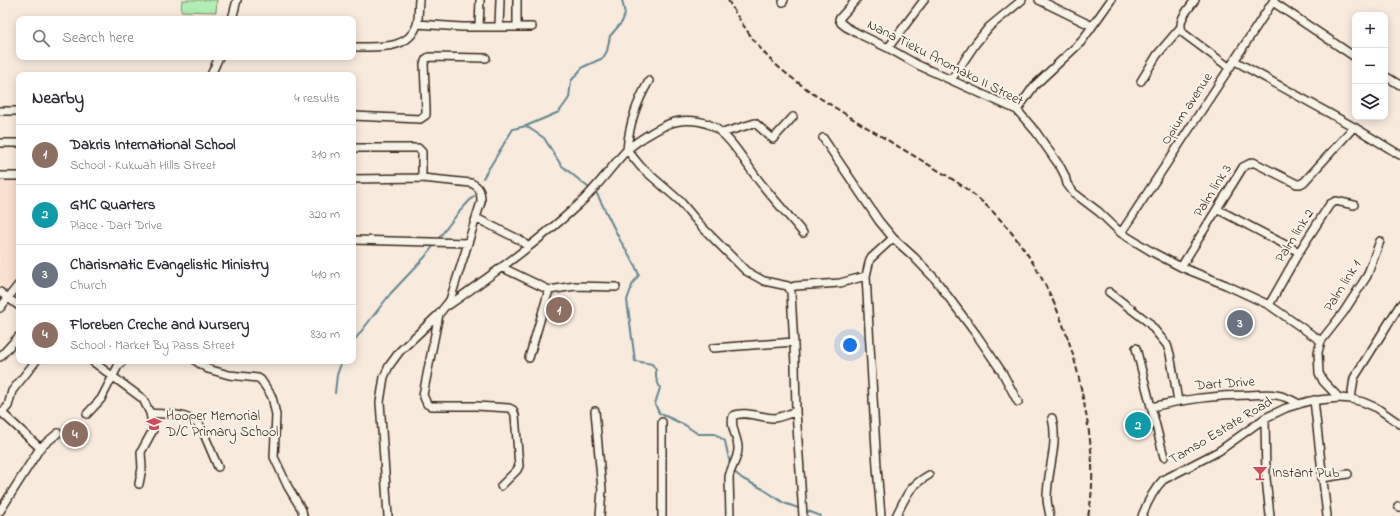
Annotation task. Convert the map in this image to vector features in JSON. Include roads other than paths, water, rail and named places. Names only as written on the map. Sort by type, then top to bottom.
[{"type":"street","points":[[233,16],[237,0]]},
{"type":"street","points":[[356,46],[397,45],[409,37],[417,24],[419,0]]},
{"type":"street","points":[[479,27],[480,0]]},
{"type":"street","points":[[499,27],[500,0]]},
{"type":"street","points":[[517,0],[517,26]]},
{"type":"street","name":"Nana Tieku Anomako II Street","points":[[856,0],[839,19],[841,23],[918,65],[1018,110],[1036,132],[1060,168],[1065,176],[1066,184],[1074,193],[1099,212],[1121,233],[1181,267],[1226,284],[1269,305],[1321,341]]},
{"type":"street","points":[[888,48],[924,0]]},
{"type":"street","points":[[951,80],[976,43],[989,27],[1022,0]]},
{"type":"street","points":[[1039,0],[1092,26]]},
{"type":"street","points":[[1018,110],[1034,86],[1081,42],[1111,0]]},
{"type":"street","points":[[1195,0],[1180,22],[1182,33],[1230,68]]},
{"type":"street","points":[[1274,1],[1352,55]]},
{"type":"street","name":"Opium avenue","points":[[1121,233],[1274,1]]},
{"type":"street","points":[[417,24],[479,27],[532,27]]},
{"type":"street","points":[[1141,80],[1158,55],[1180,28]]},
{"type":"street","points":[[356,116],[420,119],[426,114],[424,64],[429,56],[486,58]]},
{"type":"street","points":[[212,72],[218,60]]},
{"type":"street","points":[[1235,61],[1354,127],[1400,155]]},
{"type":"street","points":[[1388,78],[1400,85]]},
{"type":"street","points":[[649,81],[632,119],[627,150],[641,167],[680,201],[701,226],[746,271],[764,280],[788,286],[790,288],[840,283],[866,276]]},
{"type":"street","points":[[0,111],[16,111]]},
{"type":"street","points":[[722,132],[755,123],[773,139],[793,117]]},
{"type":"street","points":[[501,486],[519,466],[516,422],[513,410],[509,408],[476,406],[431,406],[427,404],[422,395],[441,311],[502,267],[579,205],[606,176],[627,150],[666,125],[690,120],[708,124],[722,132],[764,188],[776,200],[803,233]]},
{"type":"street","name":"Palm link 3","points":[[1181,267],[1243,167],[1253,162],[1296,184],[1300,184],[1304,182],[1354,127]]},
{"type":"street","points":[[823,138],[892,238],[914,256],[935,279],[996,363],[1018,402]]},
{"type":"street","points":[[0,143],[16,143]]},
{"type":"street","points":[[356,148],[418,148],[422,152],[422,178]]},
{"type":"street","points":[[0,176],[16,176]]},
{"type":"street","points":[[356,180],[422,178],[471,183],[477,186],[481,194],[481,202],[450,300],[441,311],[400,351],[389,366],[384,377],[380,402],[388,516]]},
{"type":"street","name":"Palm link 2","points":[[1269,305],[1299,252],[1330,204],[1336,201],[1354,205]]},
{"type":"street","points":[[1217,209],[1299,252]]},
{"type":"street","points":[[476,218],[520,240],[528,247]]},
{"type":"street","points":[[881,516],[866,276],[870,259],[892,238]]},
{"type":"street","points":[[356,240],[468,243]]},
{"type":"street","name":"Palm link 1","points":[[1321,341],[1343,313],[1367,276],[1380,241]]},
{"type":"street","points":[[502,267],[549,290],[566,287],[616,287]]},
{"type":"street","points":[[0,308],[16,288]]},
{"type":"street","points":[[790,288],[802,516]]},
{"type":"street","points":[[529,358],[549,290]]},
{"type":"street","points":[[0,292],[16,304]]},
{"type":"street","points":[[1109,292],[1148,322],[1168,345],[1178,401]]},
{"type":"street","points":[[1351,399],[1354,378],[1400,306]]},
{"type":"street","points":[[0,357],[16,339]]},
{"type":"street","points":[[1321,341],[1318,352],[1319,373],[1323,381],[1339,398]]},
{"type":"street","points":[[713,348],[794,342]]},
{"type":"street","points":[[1136,348],[1164,457]]},
{"type":"street","points":[[34,364],[12,391],[8,406],[1,412],[40,448]]},
{"type":"street","points":[[96,364],[143,399],[150,413],[152,430],[141,452],[142,468],[139,484]]},
{"type":"street","points":[[87,414],[101,399],[120,364]]},
{"type":"street","points":[[199,364],[208,369],[229,375],[258,378],[271,395],[276,415],[274,457],[288,487],[302,510],[303,516]]},
{"type":"street","name":"Dart Drive","points":[[1151,407],[1203,397],[1274,394],[1291,399],[1299,404]]},
{"type":"street","name":"Tamso Estate Road","points":[[1142,516],[1152,494],[1158,485],[1164,480],[1219,451],[1265,418],[1286,408],[1314,400],[1339,398],[1351,399],[1364,402],[1377,408],[1400,424]]},
{"type":"street","points":[[1314,400],[1327,516]]},
{"type":"street","points":[[595,411],[602,490],[600,516]]},
{"type":"street","points":[[730,516],[730,471],[738,450],[731,422],[733,416],[740,414],[774,418],[788,415],[796,411]]},
{"type":"street","points":[[150,413],[191,418],[201,427],[218,467]]},
{"type":"street","points":[[1050,516],[1047,499],[1055,434],[1052,418]]},
{"type":"street","points":[[1265,418],[1266,478],[1270,516]]},
{"type":"street","points":[[662,422],[662,516]]},
{"type":"street","points":[[0,511],[40,448],[58,433]]},
{"type":"street","points":[[1322,478],[1348,474]]},
{"type":"street","points":[[896,516],[910,489],[920,480],[929,475]]},
{"type":"waterway","points":[[483,178],[513,129],[526,126],[559,112],[569,98],[571,81],[583,67],[603,58],[607,51],[610,36],[622,22],[625,14],[622,0]]},
{"type":"waterway","points":[[526,126],[544,138],[561,165],[589,188]]},
{"type":"waterway","points":[[597,194],[639,275],[633,283],[627,300],[635,361],[652,364],[656,370],[656,378],[660,388],[655,404],[659,413],[685,425],[698,434],[715,434],[725,441],[730,464]]},
{"type":"waterway","points":[[438,239],[459,212],[474,196]]},
{"type":"waterway","points":[[356,338],[391,293],[425,257],[434,245]]},
{"type":"waterway","points":[[335,393],[337,375],[341,364]]},
{"type":"waterway","points":[[733,471],[743,479],[763,489],[784,503],[801,509]]},
{"type":"waterway","points":[[805,510],[821,516]]},
{"type":"railway","points":[[728,0],[751,37],[778,67],[815,95],[969,191],[991,210],[1011,232],[1028,256],[1044,282],[1056,309],[1067,336],[1076,365],[1090,439],[1092,485],[1088,516]]},
{"type":"place","name":"Dakris International School","points":[[559,310]]},
{"type":"place","name":"Charismatic Evangelistic Ministry","points":[[1240,323]]},
{"type":"place","name":"Hooper Memorial D/C Primary School","points":[[154,424]]},
{"type":"place","name":"GMC Quarters","points":[[1138,425]]},
{"type":"place","name":"Floreben Creche and Nursery","points":[[75,434]]},
{"type":"place","name":"Instant Pub","points":[[1260,473]]}]
